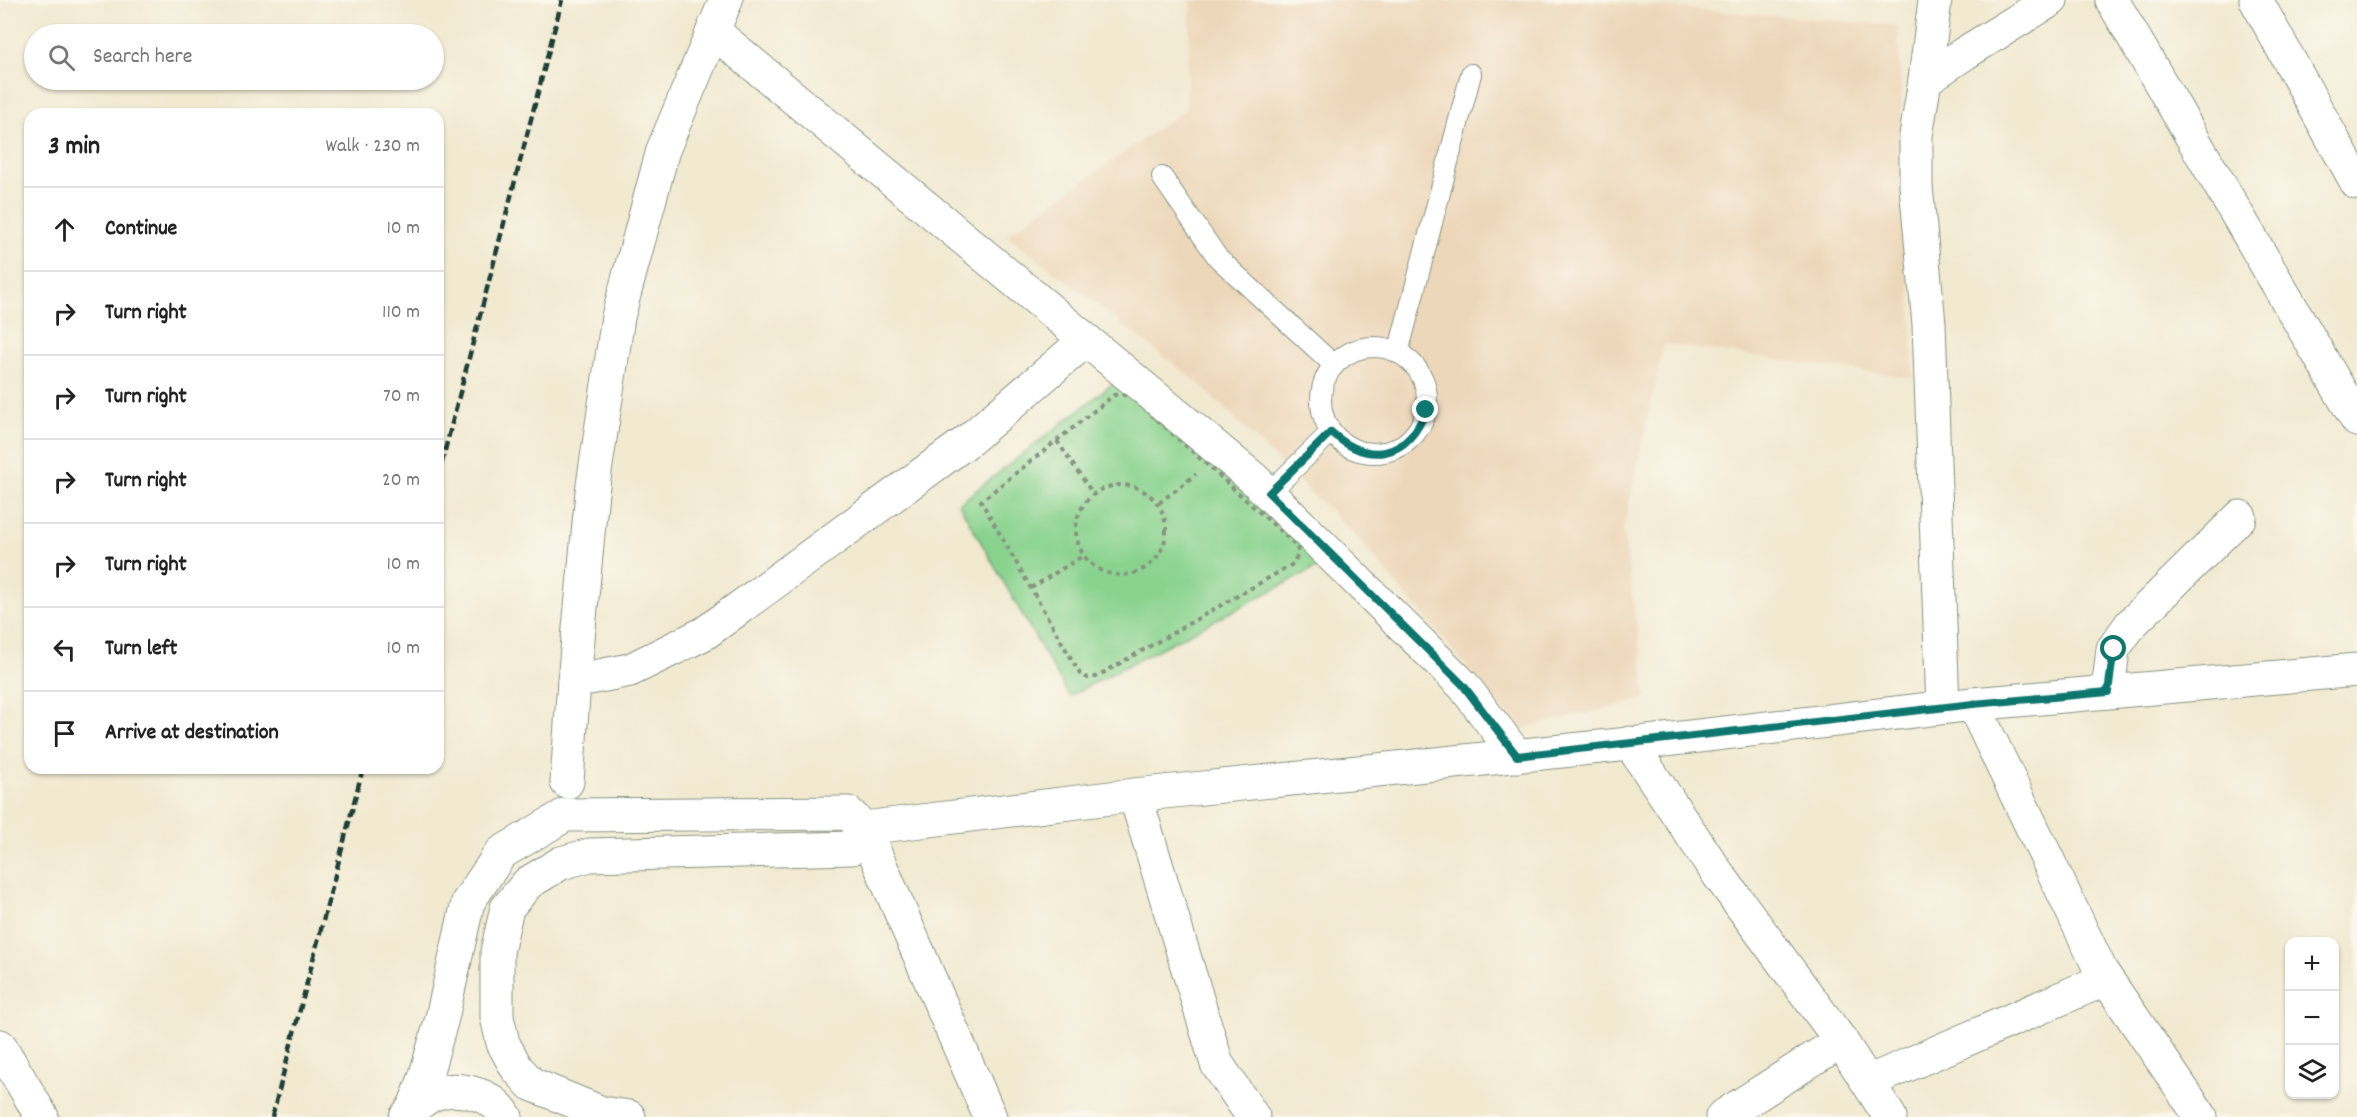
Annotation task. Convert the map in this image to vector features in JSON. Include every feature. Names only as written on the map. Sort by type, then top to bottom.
[{"type":"street","points":[[567,782],[592,492],[618,317],[663,150],[726,0]]},
{"type":"street","points":[[1935,0],[1916,136],[1916,186],[1929,324],[1958,706],[2106,979],[2201,1117]]},
{"type":"street","points":[[1925,80],[2051,0]]},
{"type":"street","points":[[2112,0],[2357,420]]},
{"type":"street","points":[[2256,0],[2354,171]]},
{"type":"street","points":[[713,31],[1269,493],[1463,685],[1517,756]]},
{"type":"street","points":[[574,681],[630,670],[705,633],[969,440],[1086,340]]},
{"type":"street","points":[[2108,692],[2114,649],[2131,624],[2240,517]]},
{"type":"street","points":[[864,828],[1135,795],[1517,756],[1958,706],[2357,670]]},
{"type":"street","points":[[1630,743],[1718,874],[1841,1041],[1890,1117]]},
{"type":"street","points":[[1135,795],[1217,1065],[1253,1117]]},
{"type":"street","points":[[410,1112],[425,1078],[442,1018],[468,902],[501,853],[565,815],[848,813],[864,828],[990,1117]]},
{"type":"street","points":[[629,1117],[602,1113],[531,1084],[516,1067],[503,1043],[497,1017],[497,952],[507,908],[528,883],[561,863],[590,855],[852,849],[864,828]]},
{"type":"street","points":[[1868,1082],[2106,979]]},
{"type":"street","points":[[1722,1117],[1841,1041]]},
{"type":"street","points":[[0,1046],[42,1117]]},
{"type":"street","points":[[410,1112],[430,1096],[450,1090],[470,1092],[488,1099],[502,1112],[523,1075]]},
{"type":"lane","points":[[1398,353],[1471,74]]},
{"type":"lane","points":[[1162,177],[1218,258],[1334,365]]},
{"type":"lane","points":[[1365,348],[1382,348],[1398,353],[1412,363],[1422,377],[1427,393],[1426,410],[1420,425],[1410,439],[1397,448],[1380,453],[1362,452],[1345,445],[1331,432],[1323,416],[1321,398],[1325,380],[1334,365],[1349,353],[1365,348]]},
{"type":"lane","points":[[1269,493],[1331,432]]},
{"type":"path","points":[[1122,394],[1132,398],[1297,546],[1298,554],[1293,564],[1096,677],[1088,678],[1080,674],[981,501],[1057,441],[1114,395],[1122,394]]},
{"type":"path","points":[[1057,441],[1093,494]]},
{"type":"path","points":[[1158,503],[1207,465]]},
{"type":"path","points":[[1121,484],[1136,487],[1148,493],[1158,503],[1165,516],[1166,537],[1158,558],[1135,573],[1119,575],[1103,572],[1090,563],[1080,551],[1075,536],[1076,520],[1083,506],[1093,494],[1107,486],[1121,484]]},
{"type":"path","points":[[1030,588],[1084,555]]},
{"type":"shaded area","points":[[1191,0],[1579,0],[1898,26],[1914,378],[1664,344],[1623,530],[1647,699],[1519,729],[1356,536],[1197,382],[1007,235],[1186,109]]},
{"type":"green space","points":[[1120,378],[1327,562],[1069,696],[959,504]]},
{"type":"railway","points":[[444,454],[562,0]]},
{"type":"railway","points":[[272,1117],[361,774]]},
{"type":"route","points":[[1426,410],[1420,425],[1410,439],[1397,448],[1380,453],[1362,452],[1345,445],[1331,432],[1269,493],[1463,685],[1517,756],[1973,704],[2108,692],[2114,649]]}]
